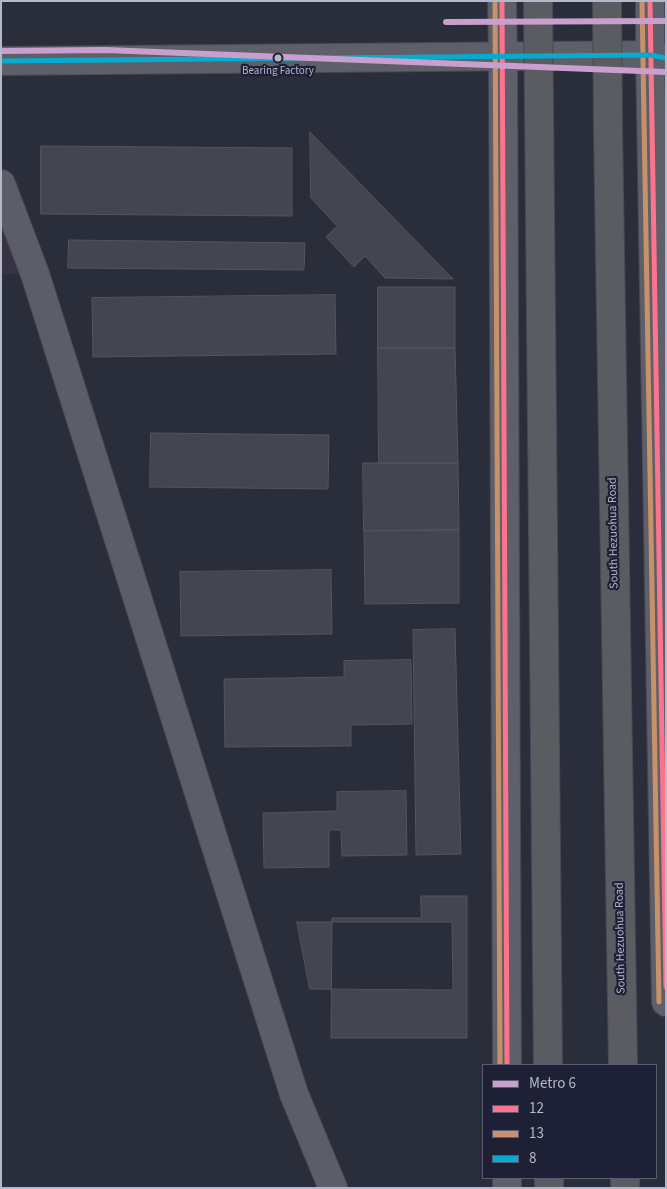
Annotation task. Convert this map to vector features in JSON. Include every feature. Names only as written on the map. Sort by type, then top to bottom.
[{"type":"highway","points":[[538,1],[548,1064]]},
{"type":"highway","name":"South Hezuohua Road","points":[[607,1],[623,1064]]},
{"type":"main road","points":[[502,1],[507,1064]]},
{"type":"main road","points":[[650,1],[658,56],[666,1002]]},
{"type":"main road","points":[[1,61],[658,56]]},
{"type":"street","points":[[1,184],[35,274],[294,1094],[333,1188]]},
{"type":"shaded area","points":[[1,184],[35,274],[1,274]]},
{"type":"building","points":[[310,132],[453,279],[385,278],[365,256],[354,267],[326,237],[337,226],[311,198]]},
{"type":"building","points":[[41,146],[292,148],[292,216],[41,214]]},
{"type":"building","points":[[69,240],[305,243],[304,270],[68,268]]},
{"type":"building","points":[[378,287],[455,287],[455,348],[378,348]]},
{"type":"building","points":[[335,295],[336,354],[93,357],[92,298]]},
{"type":"building","points":[[378,348],[455,348],[458,463],[379,463]]},
{"type":"building","points":[[151,433],[329,435],[328,489],[150,487]]},
{"type":"building","points":[[363,463],[458,463],[459,530],[364,531]]},
{"type":"building","points":[[459,530],[459,603],[365,604],[364,531]]},
{"type":"building","points":[[331,570],[332,634],[181,636],[180,572]]},
{"type":"building","points":[[455,629],[461,854],[416,855],[413,630]]},
{"type":"building","points":[[411,660],[412,724],[351,725],[351,746],[225,747],[224,679],[344,677],[344,661]]},
{"type":"building","points":[[406,791],[407,855],[342,856],[341,830],[329,830],[329,867],[264,868],[263,813],[337,811],[337,792]]},
{"type":"building","points":[[421,896],[467,896],[467,1038],[331,1038],[332,918],[421,918]]},
{"type":"building","points":[[297,922],[452,922],[453,990],[310,989]]},
{"type":"metro line","name":"6","points":[[446,22],[666,21]]},
{"type":"metro line","name":"6","points":[[1,51],[106,50],[666,72]]},
{"type":"transit line","name":"13","points":[[495,1],[500,1064]]},
{"type":"transit line","name":"12","points":[[502,1],[507,1064]]},
{"type":"transit line","name":"13","points":[[642,1],[659,1002]]},
{"type":"transit line","name":"12","points":[[650,1],[666,987]]},
{"type":"transit line","name":"8","points":[[1,61],[650,55],[666,58]]},
{"type":"place","name":"Bearing Factory","points":[[278,58]]}]
